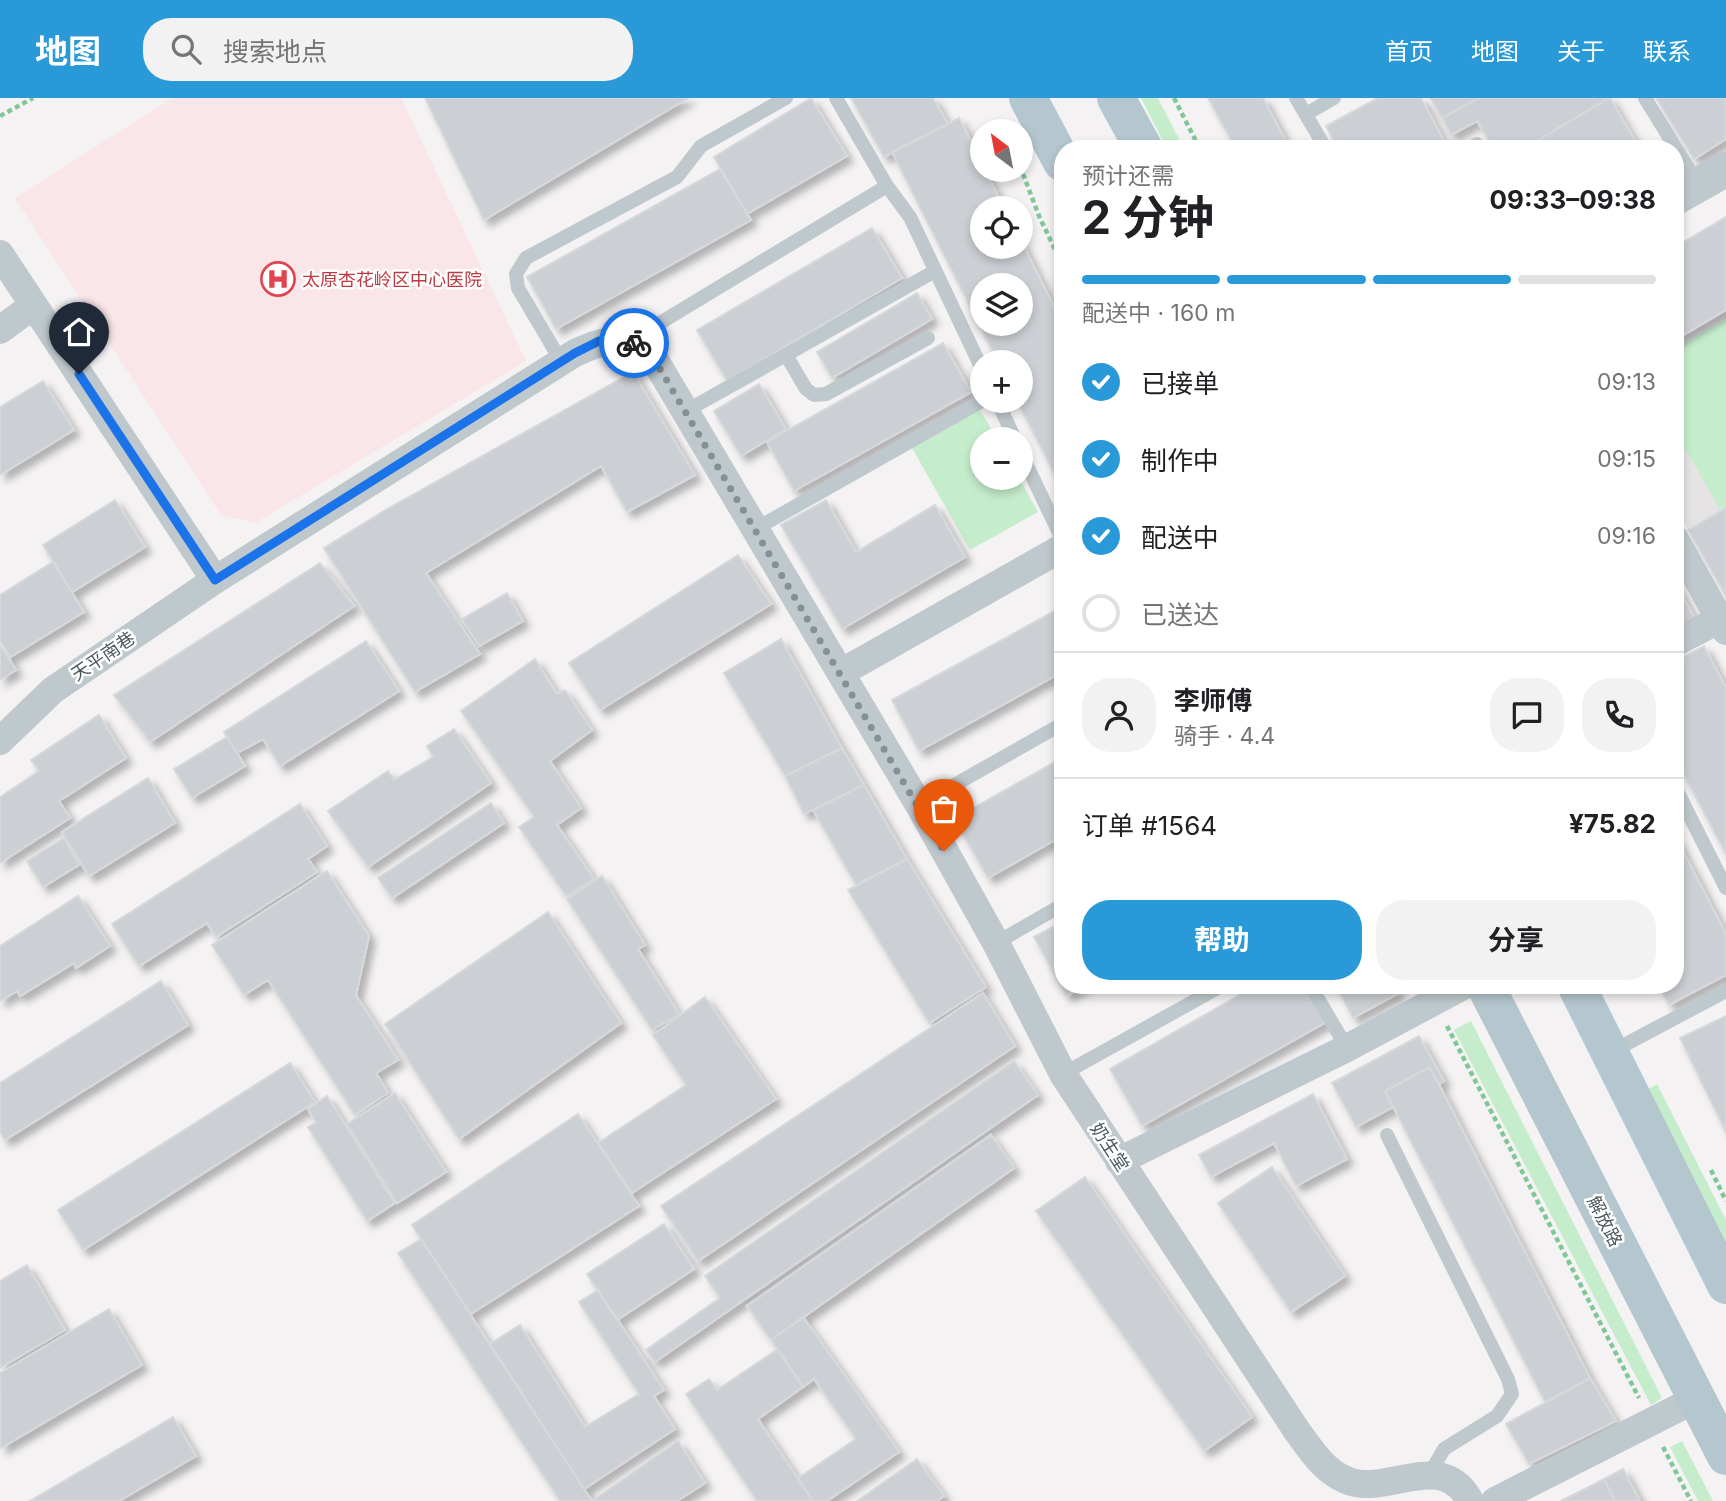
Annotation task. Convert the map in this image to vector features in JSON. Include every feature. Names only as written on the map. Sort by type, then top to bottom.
[{"type":"main road","points":[[1028,98],[1054,147]]},
{"type":"main road","points":[[1116,98],[1139,140]]},
{"type":"main road","name":"解放路","points":[[1490,994],[1726,1455]]},
{"type":"main road","points":[[1580,994],[1726,1285]]},
{"type":"street","points":[[0,254],[215,580]]},
{"type":"street","points":[[0,330],[34,305]]},
{"type":"street","name":"天平南巷","points":[[0,741],[53,690],[215,580],[561,361],[599,341],[631,341]]},
{"type":"street","name":"奶生堂","points":[[631,341],[653,357],[842,672],[996,943],[1063,1074],[1297,1431],[1329,1471],[1349,1482],[1380,1483],[1429,1475]]},
{"type":"street","points":[[842,672],[1054,553]]},
{"type":"street","points":[[1684,554],[1723,625],[1684,640]]},
{"type":"street","points":[[1119,1161],[1348,1048],[1449,994]]},
{"type":"street","points":[[1495,1501],[1696,1399]]},
{"type":"street","points":[[1429,1475],[1438,1475],[1454,1483],[1470,1501]]},
{"type":"lane","points":[[561,361],[518,289],[516,274],[526,258],[677,177],[701,146],[786,98]]},
{"type":"lane","points":[[836,98],[887,186],[910,218],[973,350]]},
{"type":"lane","points":[[1296,98],[1321,140]]},
{"type":"lane","points":[[1306,114],[1334,98]]},
{"type":"lane","points":[[1645,98],[1671,140]]},
{"type":"lane","points":[[1684,162],[1701,190]]},
{"type":"lane","points":[[631,341],[887,186]]},
{"type":"lane","points":[[686,411],[935,271]]},
{"type":"lane","points":[[786,355],[806,389],[814,395],[826,394],[928,338]]},
{"type":"lane","points":[[757,528],[970,408]]},
{"type":"lane","points":[[1033,478],[1054,522]]},
{"type":"lane","points":[[919,805],[1054,729]]},
{"type":"lane","points":[[1684,805],[1726,888]]},
{"type":"lane","points":[[996,943],[1054,910]]},
{"type":"lane","points":[[1609,1052],[1726,991]]},
{"type":"lane","points":[[1063,1074],[1207,994]]},
{"type":"lane","points":[[1315,994],[1348,1048]]},
{"type":"lane","points":[[1387,1135],[1508,1379],[1512,1394],[1497,1416],[1444,1449],[1429,1475]]},
{"type":"path","points":[[0,116],[33,98]]},
{"type":"path","points":[[1174,98],[1195,140]]},
{"type":"path","points":[[1026,182],[1054,247]]},
{"type":"path","points":[[1434,1002],[1691,1501]]},
{"type":"shaded area","name":"太原杏花岭区中心医院","points":[[172,98],[401,98],[526,361],[255,523],[221,515],[15,198]]},
{"type":"shaded area","points":[[1726,217],[1726,596],[1684,521],[1684,242]]},
{"type":"green space","points":[[1141,98],[1158,98],[1179,140],[1162,140]]},
{"type":"green space","points":[[1726,319],[1726,508],[1721,511],[1684,447],[1684,344]]},
{"type":"green space","points":[[975,413],[982,413],[990,427],[970,427],[970,490],[1026,490],[1038,512],[970,550],[912,448]]},
{"type":"green space","points":[[1471,1021],[1662,1398],[1651,1405],[1454,1030]]},
{"type":"green space","points":[[1657,1084],[1726,1220],[1726,1252],[1644,1092]]},
{"type":"green space","points":[[1682,1441],[1713,1501],[1698,1501],[1670,1447]]},
{"type":"building","points":[[425,98],[688,98],[484,220]]},
{"type":"building","points":[[811,98],[847,156],[747,214],[714,157]]},
{"type":"building","points":[[851,98],[933,98],[948,124],[884,157]]},
{"type":"building","points":[[1208,98],[1263,98],[1285,140],[1231,140]]},
{"type":"building","points":[[1378,98],[1421,98],[1443,140],[1333,140],[1326,126]]},
{"type":"building","points":[[1430,98],[1479,98],[1442,118]]},
{"type":"building","points":[[1479,98],[1609,98],[1538,140],[1489,140],[1477,121],[1451,135],[1442,118]]},
{"type":"building","points":[[1609,98],[1635,140],[1538,140]]},
{"type":"building","points":[[1656,98],[1726,98],[1726,139],[1694,159]]},
{"type":"building","points":[[959,118],[970,140],[970,182],[991,182],[998,196],[970,196],[970,259],[1030,259],[1054,307],[1054,473],[1033,432],[1033,427],[1030,427],[1023,413],[1033,413],[1033,350],[992,350],[985,336],[1033,336],[1033,273],[970,273],[970,307],[892,152]]},
{"type":"building","points":[[720,169],[751,220],[556,329],[527,277]]},
{"type":"building","points":[[1726,217],[1726,310],[1684,335],[1684,242]]},
{"type":"building","points":[[872,228],[902,278],[727,381],[697,330]]},
{"type":"building","points":[[917,293],[932,319],[832,378],[817,352]]},
{"type":"building","points":[[943,343],[970,390],[794,491],[767,442]]},
{"type":"building","points":[[633,372],[695,475],[627,512],[601,466],[426,573],[480,654],[415,692],[324,548],[387,509]]},
{"type":"building","points":[[43,381],[74,430],[0,475],[0,407]]},
{"type":"building","points":[[759,384],[786,429],[741,456],[714,411]]},
{"type":"building","points":[[115,500],[145,547],[72,592],[43,545]]},
{"type":"building","points":[[826,500],[856,552],[935,505],[965,557],[842,629],[781,525]]},
{"type":"building","points":[[1726,508],[1726,596],[1688,530]]},
{"type":"building","points":[[738,555],[771,604],[600,710],[569,663]]},
{"type":"building","points":[[53,562],[84,612],[10,657],[0,640],[0,595]]},
{"type":"building","points":[[320,563],[354,606],[150,742],[114,695]]},
{"type":"building","points":[[507,593],[523,621],[479,646],[462,619]]},
{"type":"building","points":[[1684,599],[1696,621],[1684,627]]},
{"type":"building","points":[[1054,611],[1054,676],[919,751],[892,700]]},
{"type":"building","points":[[781,639],[842,748],[785,776],[724,673]]},
{"type":"building","points":[[366,641],[399,691],[280,766],[263,739],[237,753],[224,732]]},
{"type":"building","points":[[0,645],[16,670],[0,680]]},
{"type":"building","points":[[1704,646],[1726,688],[1726,854],[1684,775],[1684,656]]},
{"type":"building","points":[[535,659],[557,694],[565,690],[592,730],[550,761],[581,808],[557,825],[594,879],[566,896],[519,827],[534,817],[461,711]]},
{"type":"building","points":[[99,715],[126,758],[59,801],[70,818],[0,863],[0,797],[39,771],[31,760]]},
{"type":"building","points":[[454,729],[491,783],[368,867],[328,811],[388,771],[394,780],[433,757],[427,746]]},
{"type":"building","points":[[227,737],[245,766],[192,798],[174,769]]},
{"type":"building","points":[[842,748],[864,785],[804,814],[785,776]]},
{"type":"building","points":[[1054,763],[1054,841],[988,878],[954,819]]},
{"type":"building","points":[[148,778],[175,823],[89,876],[62,832]]},
{"type":"building","points":[[864,785],[907,859],[856,885],[813,810]]},
{"type":"building","points":[[491,803],[504,823],[392,898],[378,878]]},
{"type":"building","points":[[300,804],[327,846],[308,859],[317,872],[216,937],[207,923],[139,966],[112,924]]},
{"type":"building","points":[[64,838],[79,865],[43,887],[27,861]]},
{"type":"building","points":[[1684,853],[1726,934],[1726,975],[1669,1005],[1664,994],[1684,994]]},
{"type":"building","points":[[907,859],[986,987],[929,1023],[848,890]]},
{"type":"building","points":[[327,871],[369,936],[356,995],[398,1060],[376,1073],[388,1093],[355,1115],[268,980],[244,995],[212,945]]},
{"type":"building","points":[[602,876],[645,945],[638,949],[679,1014],[652,1030],[567,899]]},
{"type":"building","points":[[78,896],[110,946],[76,968],[74,963],[20,996],[17,991],[0,1001],[0,946]]},
{"type":"building","points":[[548,912],[621,1023],[459,1139],[385,1024]]},
{"type":"building","points":[[1054,926],[1054,974],[1034,937]]},
{"type":"building","points":[[161,981],[188,1025],[5,1140],[0,1132],[0,1083]]},
{"type":"building","points":[[983,993],[1015,1046],[698,1261],[661,1206]]},
{"type":"building","points":[[1241,994],[1310,994],[1326,1022],[1142,1126],[1110,1069]]},
{"type":"building","points":[[1341,994],[1397,994],[1353,1018]]},
{"type":"building","points":[[705,997],[776,1099],[632,1193],[598,1143],[686,1085],[653,1035]]},
{"type":"building","points":[[1726,1016],[1726,1132],[1680,1038]]},
{"type":"building","points":[[1419,1036],[1444,1081],[1439,1084],[1430,1067],[1385,1091],[1393,1107],[1356,1127],[1332,1083]]},
{"type":"building","points":[[1014,1061],[1038,1095],[655,1362],[646,1350],[720,1298],[705,1276]]},
{"type":"building","points":[[290,1063],[315,1102],[83,1250],[58,1210]]},
{"type":"building","points":[[1430,1067],[1590,1378],[1545,1402],[1385,1091]]},
{"type":"building","points":[[395,1093],[446,1172],[397,1203],[347,1124]]},
{"type":"building","points":[[1313,1094],[1347,1159],[1296,1186],[1274,1143],[1211,1177],[1199,1155]]},
{"type":"building","points":[[327,1096],[395,1203],[367,1221],[308,1127],[316,1122],[308,1109]]},
{"type":"building","points":[[578,1114],[639,1206],[471,1314],[412,1225]]},
{"type":"building","points":[[991,1135],[1014,1168],[771,1340],[747,1306]]},
{"type":"building","points":[[1272,1167],[1345,1276],[1291,1312],[1218,1203]]},
{"type":"building","points":[[1085,1177],[1252,1417],[1204,1451],[1036,1211]]},
{"type":"building","points":[[664,1224],[694,1269],[617,1320],[587,1274]]},
{"type":"building","points":[[421,1239],[592,1501],[560,1501],[398,1253]]},
{"type":"building","points":[[27,1265],[65,1330],[0,1368],[0,1281]]},
{"type":"building","points":[[598,1290],[664,1390],[654,1396],[675,1429],[584,1489],[490,1344],[520,1325],[585,1427],[639,1394],[579,1302]]},
{"type":"building","points":[[109,1309],[142,1365],[1,1448],[0,1373]]},
{"type":"building","points":[[803,1317],[899,1452],[827,1501],[813,1501],[798,1478],[856,1439],[814,1379],[803,1387],[771,1340]]},
{"type":"building","points":[[778,1349],[803,1387],[758,1419],[813,1501],[757,1501],[686,1394],[709,1379],[717,1390]]},
{"type":"building","points":[[1590,1378],[1616,1421],[1529,1464],[1506,1424]]},
{"type":"building","points":[[173,1417],[196,1456],[119,1501],[30,1501]]},
{"type":"building","points":[[678,1441],[705,1483],[677,1501],[592,1501]]},
{"type":"building","points":[[917,1459],[944,1496],[937,1501],[857,1501]]},
{"type":"building","points":[[1623,1469],[1640,1501],[1615,1501],[1604,1479]]},
{"type":"building","points":[[1604,1479],[1615,1501],[1561,1501]]},
{"type":"way so far","points":[[634,343],[653,357],[842,672],[944,851]]},
{"type":"place","name":"太原杏花岭区中心医院","points":[[278,279]]},
{"type":"route","points":[[79,374],[215,580],[575,353],[599,341],[634,343]]}]
